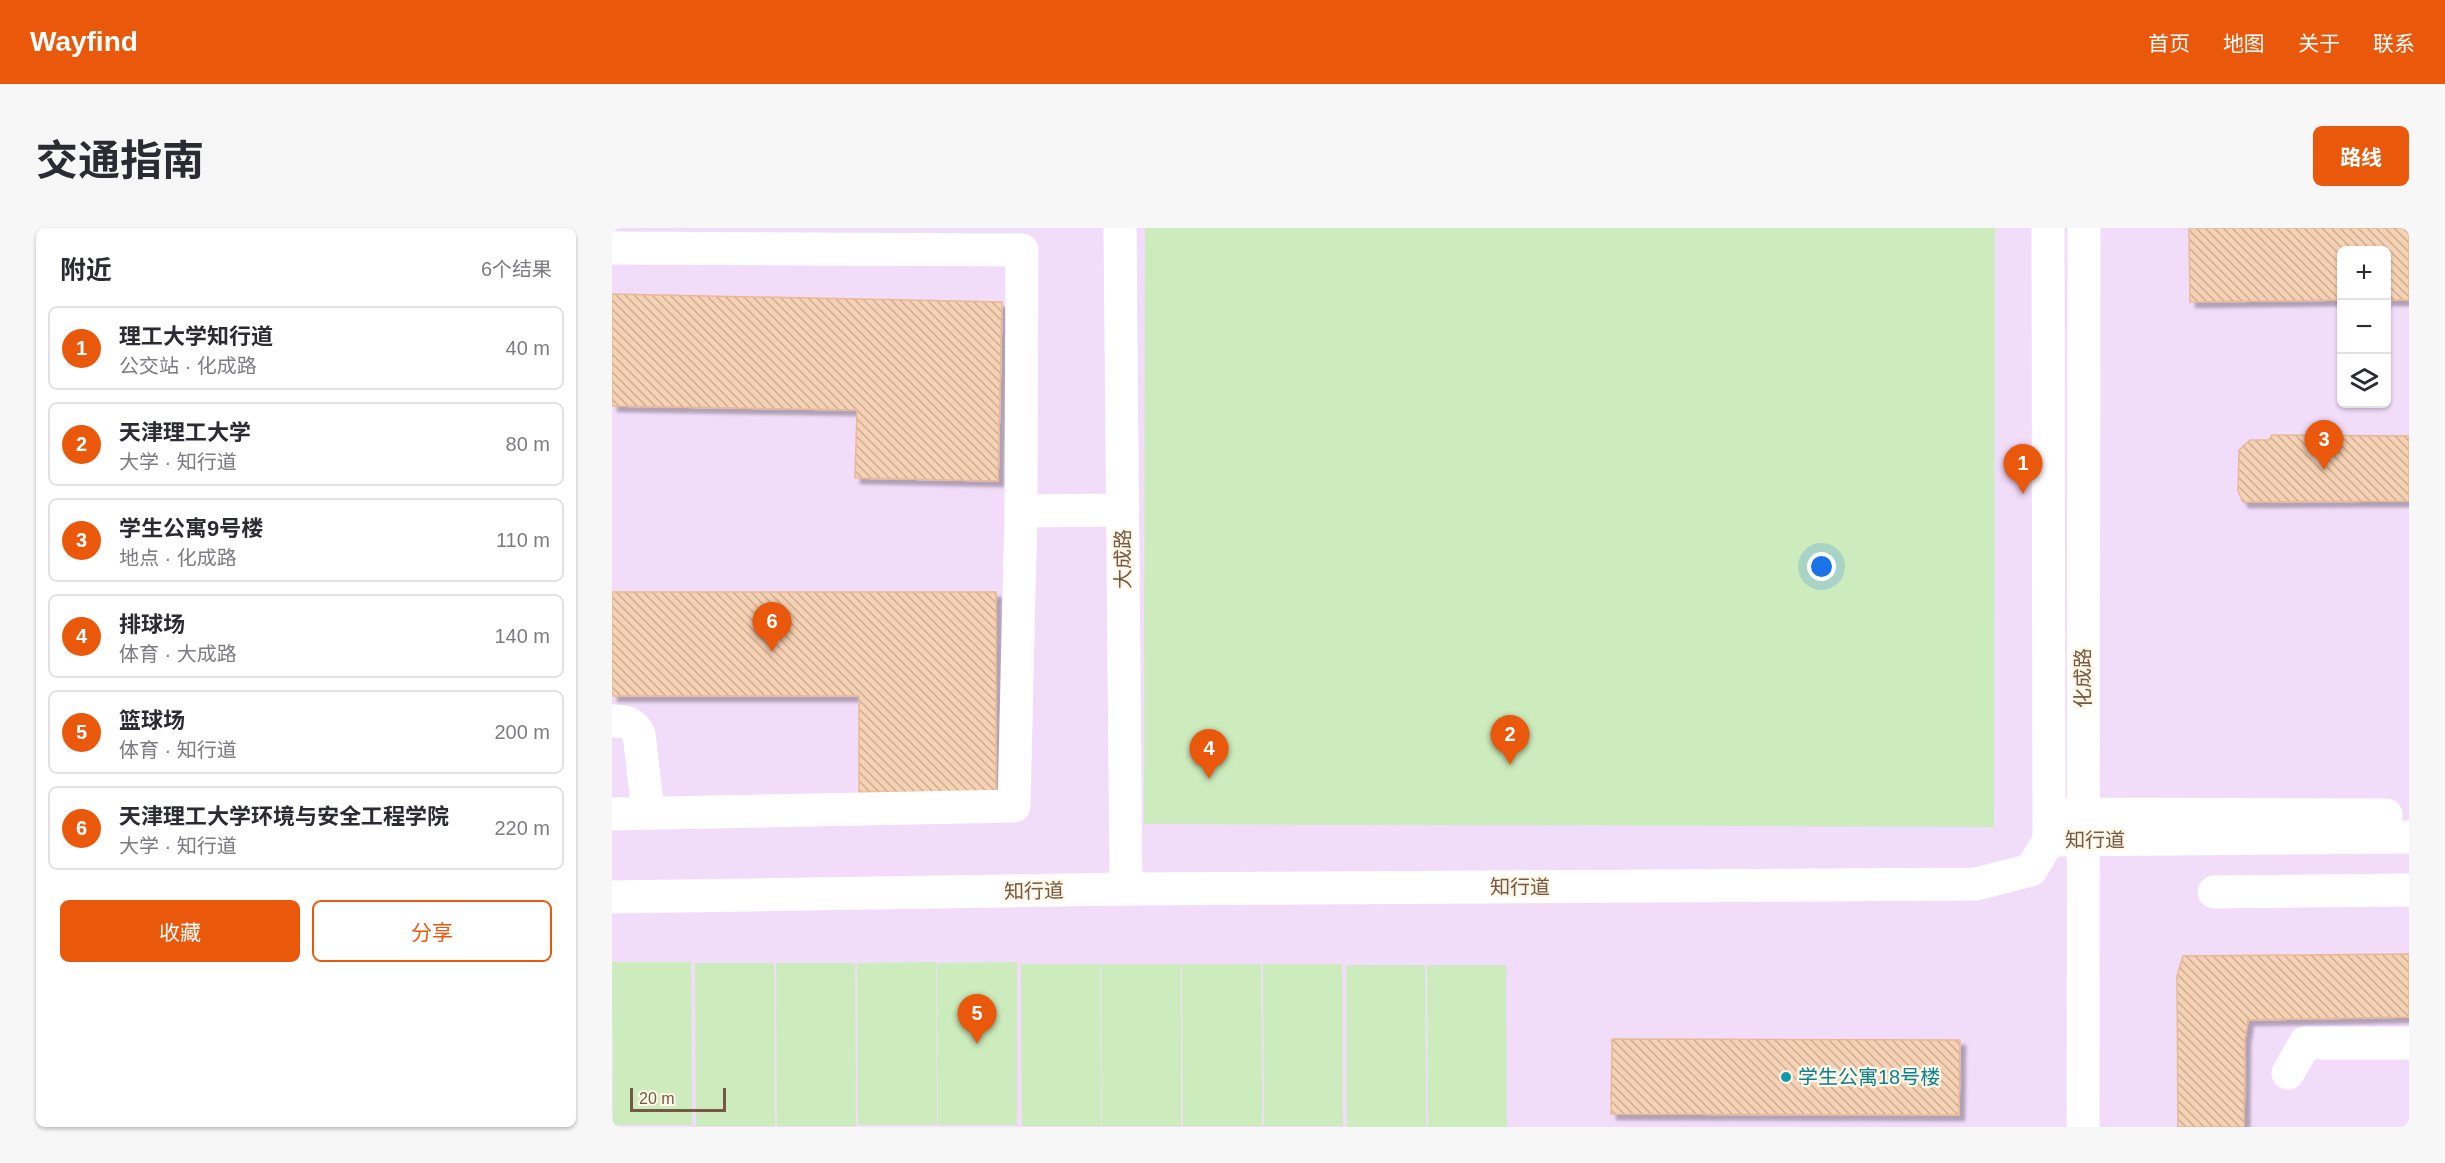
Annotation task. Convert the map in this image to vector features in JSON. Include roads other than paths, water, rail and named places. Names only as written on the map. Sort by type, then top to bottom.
[{"type":"street","name":"大成路","points":[[1120,228],[1126,890]]},
{"type":"street","name":"化成路","points":[[2048,228],[2049,778],[2053,792],[2082,826]]},
{"type":"street","name":"化成路","points":[[2083,1127],[2084,228]]},
{"type":"street","points":[[612,248],[1022,250],[1021,511],[1014,806],[612,814]]},
{"type":"street","points":[[1021,511],[1123,510]]},
{"type":"street","points":[[612,721],[625,721],[633,725],[639,734],[648,812]]},
{"type":"street","points":[[2082,826],[2108,806],[2095,793],[2083,765]]},
{"type":"street","name":"知行道","points":[[612,897],[1126,890],[1976,884],[2031,870],[2082,826],[2409,815]]},
{"type":"street","name":"知行道","points":[[2082,826],[2409,837]]},
{"type":"street","points":[[2214,892],[2409,890]]},
{"type":"street","points":[[2288,1073],[2305,1043],[2409,1044]]},
{"type":"place","name":"学生公寓9号楼","points":[[2324,470]]},
{"type":"place","name":"理工大学知行道","points":[[2023,494]]},
{"type":"place","name":"天津理工大学环境与安全工程学院","points":[[772,652]]},
{"type":"place","name":"天津理工大学","points":[[1510,765]]},
{"type":"place","name":"排球场","points":[[1209,779]]},
{"type":"place","name":"篮球场","points":[[977,1044]]},
{"type":"place","name":"学生公寓18号楼","points":[[1786,1077]]}]
